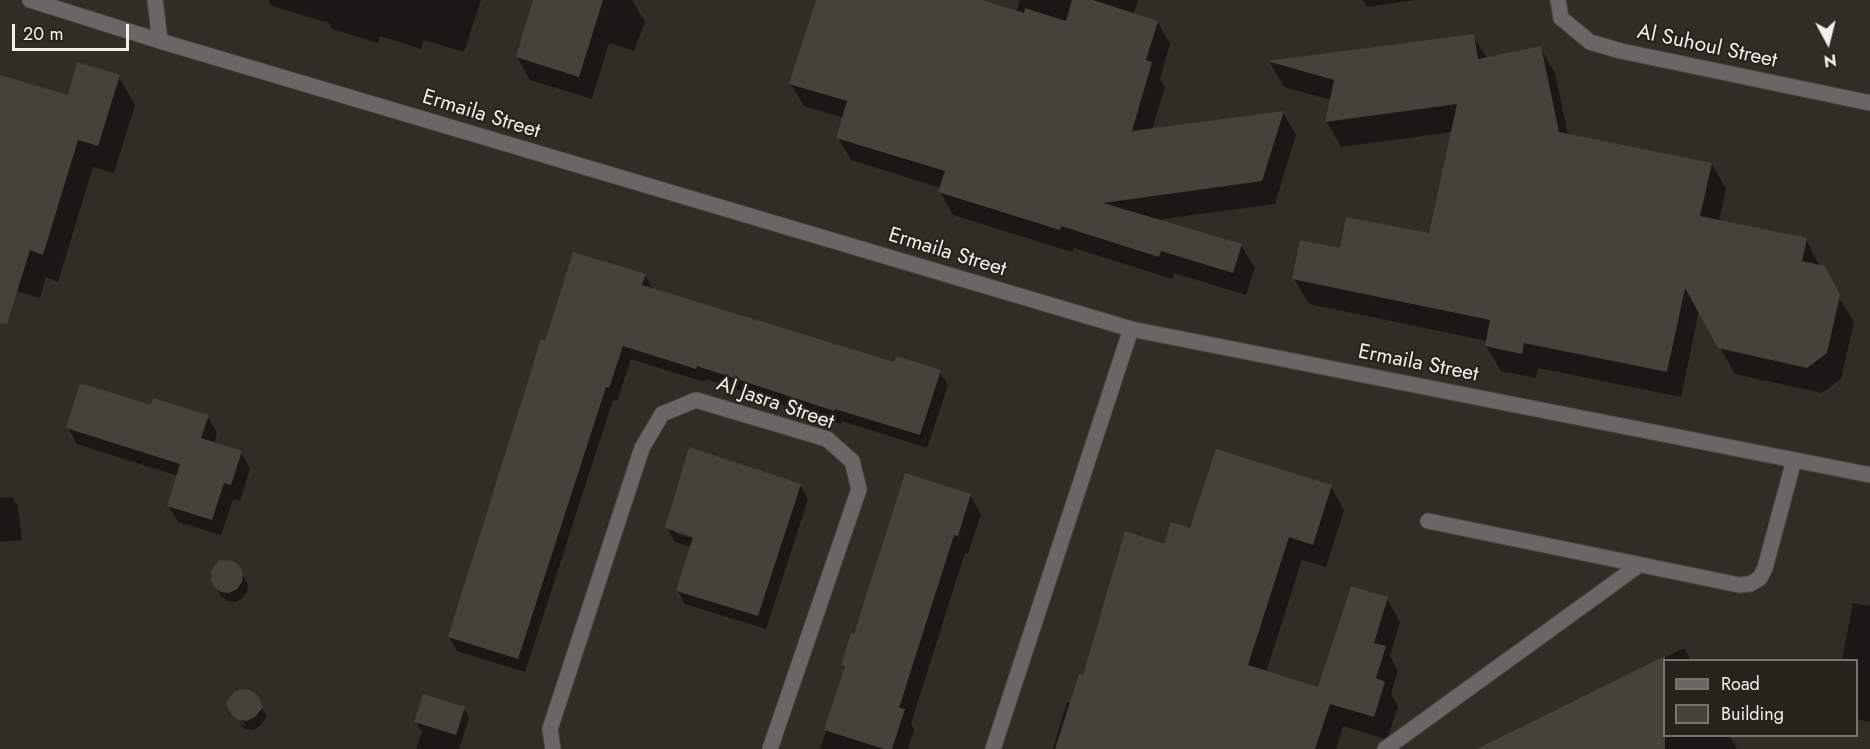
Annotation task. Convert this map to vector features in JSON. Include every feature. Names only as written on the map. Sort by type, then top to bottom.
[{"type":"street","name":"Ermaila Street","points":[[30,0],[160,41],[1131,329],[1870,475]]},
{"type":"street","points":[[155,0],[160,41]]},
{"type":"street","name":"Al Suhoul Street","points":[[1558,0],[1561,18],[1590,42],[1621,51],[1870,103]]},
{"type":"street","points":[[993,749],[1131,329]]},
{"type":"street","name":"Al Jasra Street","points":[[553,749],[550,729],[642,448],[662,414],[696,400],[827,439],[852,460],[859,489],[770,749]]},
{"type":"street","points":[[1428,521],[1738,585],[1750,584],[1760,578],[1765,568],[1794,460]]},
{"type":"street","points":[[1385,749],[1639,565]]},
{"type":"building","points":[[533,0],[603,0],[579,77],[516,57]]},
{"type":"building","points":[[816,0],[982,0],[1024,13],[1025,8],[1066,21],[1072,0],[1093,0],[1158,21],[1146,60],[1152,62],[1132,131],[1284,111],[1262,181],[1103,203],[1242,244],[1233,273],[1161,251],[1159,257],[1061,226],[1060,230],[938,192],[945,171],[836,138],[847,101],[789,84]]},
{"type":"building","points":[[1474,34],[1478,59],[1541,46],[1559,132],[1712,163],[1700,216],[1807,238],[1802,261],[1825,266],[1840,295],[1827,353],[1807,368],[1718,348],[1685,288],[1667,372],[1524,343],[1522,354],[1485,346],[1490,320],[1292,279],[1300,240],[1340,248],[1346,217],[1429,233],[1457,104],[1325,122],[1334,80],[1267,61]]},
{"type":"building","points":[[77,62],[120,75],[98,146],[78,140],[43,255],[30,250],[7,324],[0,323],[0,75],[68,95]]},
{"type":"building","points":[[573,252],[646,274],[642,285],[894,362],[896,356],[941,370],[920,435],[835,409],[834,411],[697,366],[696,369],[623,346],[609,388],[606,387],[518,659],[448,637],[541,339],[545,341]]},
{"type":"building","points":[[80,383],[151,405],[153,398],[209,415],[201,438],[242,451],[231,485],[224,483],[212,520],[167,506],[180,464],[66,428]]},
{"type":"building","points":[[689,447],[801,484],[758,616],[676,591],[693,537],[665,528]]},
{"type":"building","points":[[1216,449],[1332,485],[1313,545],[1289,537],[1248,665],[1318,687],[1351,586],[1388,597],[1374,643],[1386,646],[1376,678],[1385,682],[1374,717],[1330,704],[1315,749],[1055,749],[1079,674],[1083,675],[1125,531],[1164,544],[1171,522],[1190,528]]},
{"type":"building","points":[[905,473],[971,494],[958,536],[954,535],[899,708],[905,709],[892,749],[884,749],[824,730],[845,667],[841,665],[851,633],[854,634]]},
{"type":"building","points":[[219,560],[233,561],[240,566],[243,574],[242,582],[237,589],[229,593],[221,592],[214,587],[211,580],[211,571]]},
{"type":"building","points":[[1665,656],[1663,659],[1663,737],[1665,737],[1665,749],[1477,749]]},
{"type":"building","points":[[242,689],[250,690],[257,695],[263,707],[255,717],[247,721],[238,720],[232,715],[226,703],[234,692]]},
{"type":"building","points":[[423,694],[465,707],[456,735],[414,722]]}]
